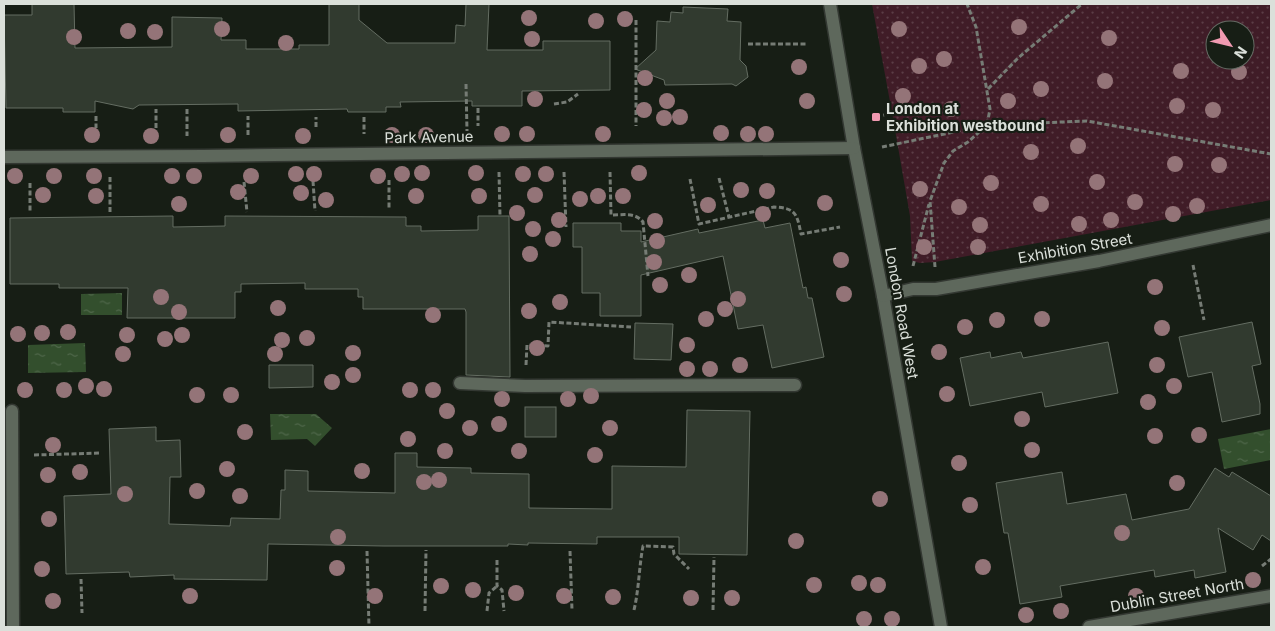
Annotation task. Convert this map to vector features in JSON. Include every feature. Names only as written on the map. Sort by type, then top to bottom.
[{"type":"street","name":"London Road West","points":[[830,4],[854,148],[883,296],[941,627]]},
{"type":"street","name":"Park Avenue","points":[[4,157],[854,148]]},
{"type":"street","name":"Exhibition Street","points":[[883,296],[913,289],[936,289],[1099,261],[1271,225]]},
{"type":"street","points":[[460,383],[525,386],[795,385]]},
{"type":"street","points":[[12,411],[13,627]]},
{"type":"street","name":"Dublin Street North","points":[[1089,627],[1271,596]]},
{"type":"path","points":[[913,266],[930,201],[944,163],[953,151],[968,142],[987,125],[990,109],[987,90],[976,27],[967,4]]},
{"type":"path","points":[[987,90],[1018,58],[1082,4]]},
{"type":"path","points":[[636,20],[636,126]]},
{"type":"path","points":[[748,44],[807,44]]},
{"type":"path","points":[[466,84],[467,152]]},
{"type":"path","points":[[554,104],[567,102],[578,94]]},
{"type":"path","points":[[478,108],[478,126]]},
{"type":"path","points":[[156,109],[156,128]]},
{"type":"path","points":[[187,109],[187,155]]},
{"type":"path","points":[[876,117],[884,115]]},
{"type":"path","points":[[96,116],[96,128]]},
{"type":"path","points":[[316,117],[316,127]]},
{"type":"path","points":[[882,147],[987,125],[1087,121],[1271,154]]},
{"type":"path","points":[[564,151],[566,227]]},
{"type":"path","points":[[610,151],[611,215],[633,215],[640,218],[643,222],[648,276]]},
{"type":"path","points":[[499,152],[500,216]]},
{"type":"path","points":[[110,156],[110,213]]},
{"type":"path","points":[[719,178],[729,217]]},
{"type":"path","points":[[690,179],[699,224],[774,207],[786,208],[794,213],[798,218],[801,234],[840,226]]},
{"type":"path","points":[[388,180],[389,209]]},
{"type":"path","points":[[313,181],[315,211]]},
{"type":"path","points":[[244,182],[247,212]]},
{"type":"path","points":[[30,183],[30,212]]},
{"type":"path","points":[[930,201],[936,289]]},
{"type":"path","points":[[1193,265],[1204,320]]},
{"type":"path","points":[[525,386],[527,344],[548,346],[549,322],[631,327]]},
{"type":"path","points":[[34,455],[101,453]]},
{"type":"path","points":[[634,610],[638,593],[643,546],[673,547],[674,554],[690,569]]},
{"type":"path","points":[[425,611],[426,550]]},
{"type":"path","points":[[367,551],[369,627]]},
{"type":"path","points":[[570,551],[572,610]]},
{"type":"path","points":[[713,610],[714,558]]},
{"type":"path","points":[[1262,566],[1271,558]]},
{"type":"path","points":[[487,611],[489,593],[497,586],[497,560]]},
{"type":"path","points":[[81,579],[82,613]]},
{"type":"path","points":[[497,586],[502,590],[504,611]]},
{"type":"shaded area","points":[[872,4],[1271,4],[1271,200],[935,262],[920,263],[912,261],[910,216]]},
{"type":"water","points":[[122,293],[122,315],[81,315],[81,294]]},
{"type":"water","points":[[85,343],[86,372],[28,373],[28,345]]},
{"type":"water","points":[[270,414],[316,414],[332,428],[315,446],[307,439],[271,440]]},
{"type":"water","points":[[1271,429],[1271,460],[1224,469],[1218,439]]},
{"type":"building","points":[[32,4],[74,4],[75,48],[172,47],[172,17],[222,18],[221,40],[246,40],[246,49],[299,49],[299,45],[329,45],[329,4],[359,4],[359,20],[387,43],[455,43],[456,25],[465,26],[466,4],[489,4],[487,50],[543,50],[543,41],[610,41],[610,90],[522,91],[522,106],[472,106],[472,101],[400,102],[401,107],[386,107],[386,112],[348,112],[347,109],[238,111],[238,104],[139,105],[133,109],[95,101],[95,112],[63,112],[63,108],[6,108],[4,15],[32,15]]},
{"type":"building","points":[[683,7],[728,9],[727,21],[741,22],[740,60],[746,66],[748,77],[736,86],[732,84],[665,85],[664,80],[635,69],[656,50],[657,21],[670,22],[671,12],[683,13]]},
{"type":"building","points":[[173,216],[173,227],[225,226],[225,216],[406,217],[406,226],[421,226],[421,231],[478,230],[478,216],[509,216],[510,377],[466,375],[465,309],[363,309],[363,297],[358,297],[358,289],[305,289],[305,283],[241,284],[241,292],[235,292],[235,318],[127,318],[128,288],[59,288],[59,284],[10,284],[10,218]]},
{"type":"building","points":[[763,220],[765,228],[790,223],[803,288],[806,287],[808,298],[812,298],[824,357],[772,368],[763,325],[738,329],[723,256],[641,275],[641,316],[600,316],[600,293],[582,293],[582,247],[573,247],[573,223],[621,223],[621,231],[641,231],[641,242],[698,229],[699,233]]},
{"type":"building","points":[[1252,322],[1261,364],[1252,366],[1260,404],[1260,414],[1222,422],[1212,372],[1188,377],[1179,337]]},
{"type":"building","points":[[635,323],[673,324],[671,360],[634,359]]},
{"type":"building","points":[[1108,342],[1118,393],[1045,407],[1042,392],[970,406],[960,358],[990,352],[991,358],[1021,352],[1023,358]]},
{"type":"building","points":[[269,365],[313,365],[313,387],[269,388]]},
{"type":"building","points":[[525,407],[556,407],[556,437],[525,437]]},
{"type":"building","points":[[687,410],[750,411],[747,555],[679,554],[679,537],[597,537],[597,544],[528,543],[528,545],[508,544],[508,546],[268,544],[267,580],[174,579],[174,575],[130,577],[129,572],[66,574],[64,496],[111,494],[109,429],[156,427],[156,441],[180,440],[181,477],[170,477],[169,524],[230,526],[231,518],[280,519],[281,490],[285,490],[285,470],[308,471],[308,491],[395,493],[395,453],[417,453],[417,467],[471,468],[471,473],[529,474],[529,508],[612,509],[612,466],[686,467]]},
{"type":"building","points":[[1215,468],[1229,477],[1232,472],[1271,496],[1271,541],[1262,535],[1253,550],[1218,528],[1226,572],[1195,578],[1194,570],[1155,577],[1154,570],[1060,586],[1062,597],[1020,604],[1008,533],[1004,533],[996,483],[1062,472],[1067,504],[1126,494],[1132,520],[1189,509]]},
{"type":"place","name":"London at Exhibition westbound","points":[[876,117]]}]
